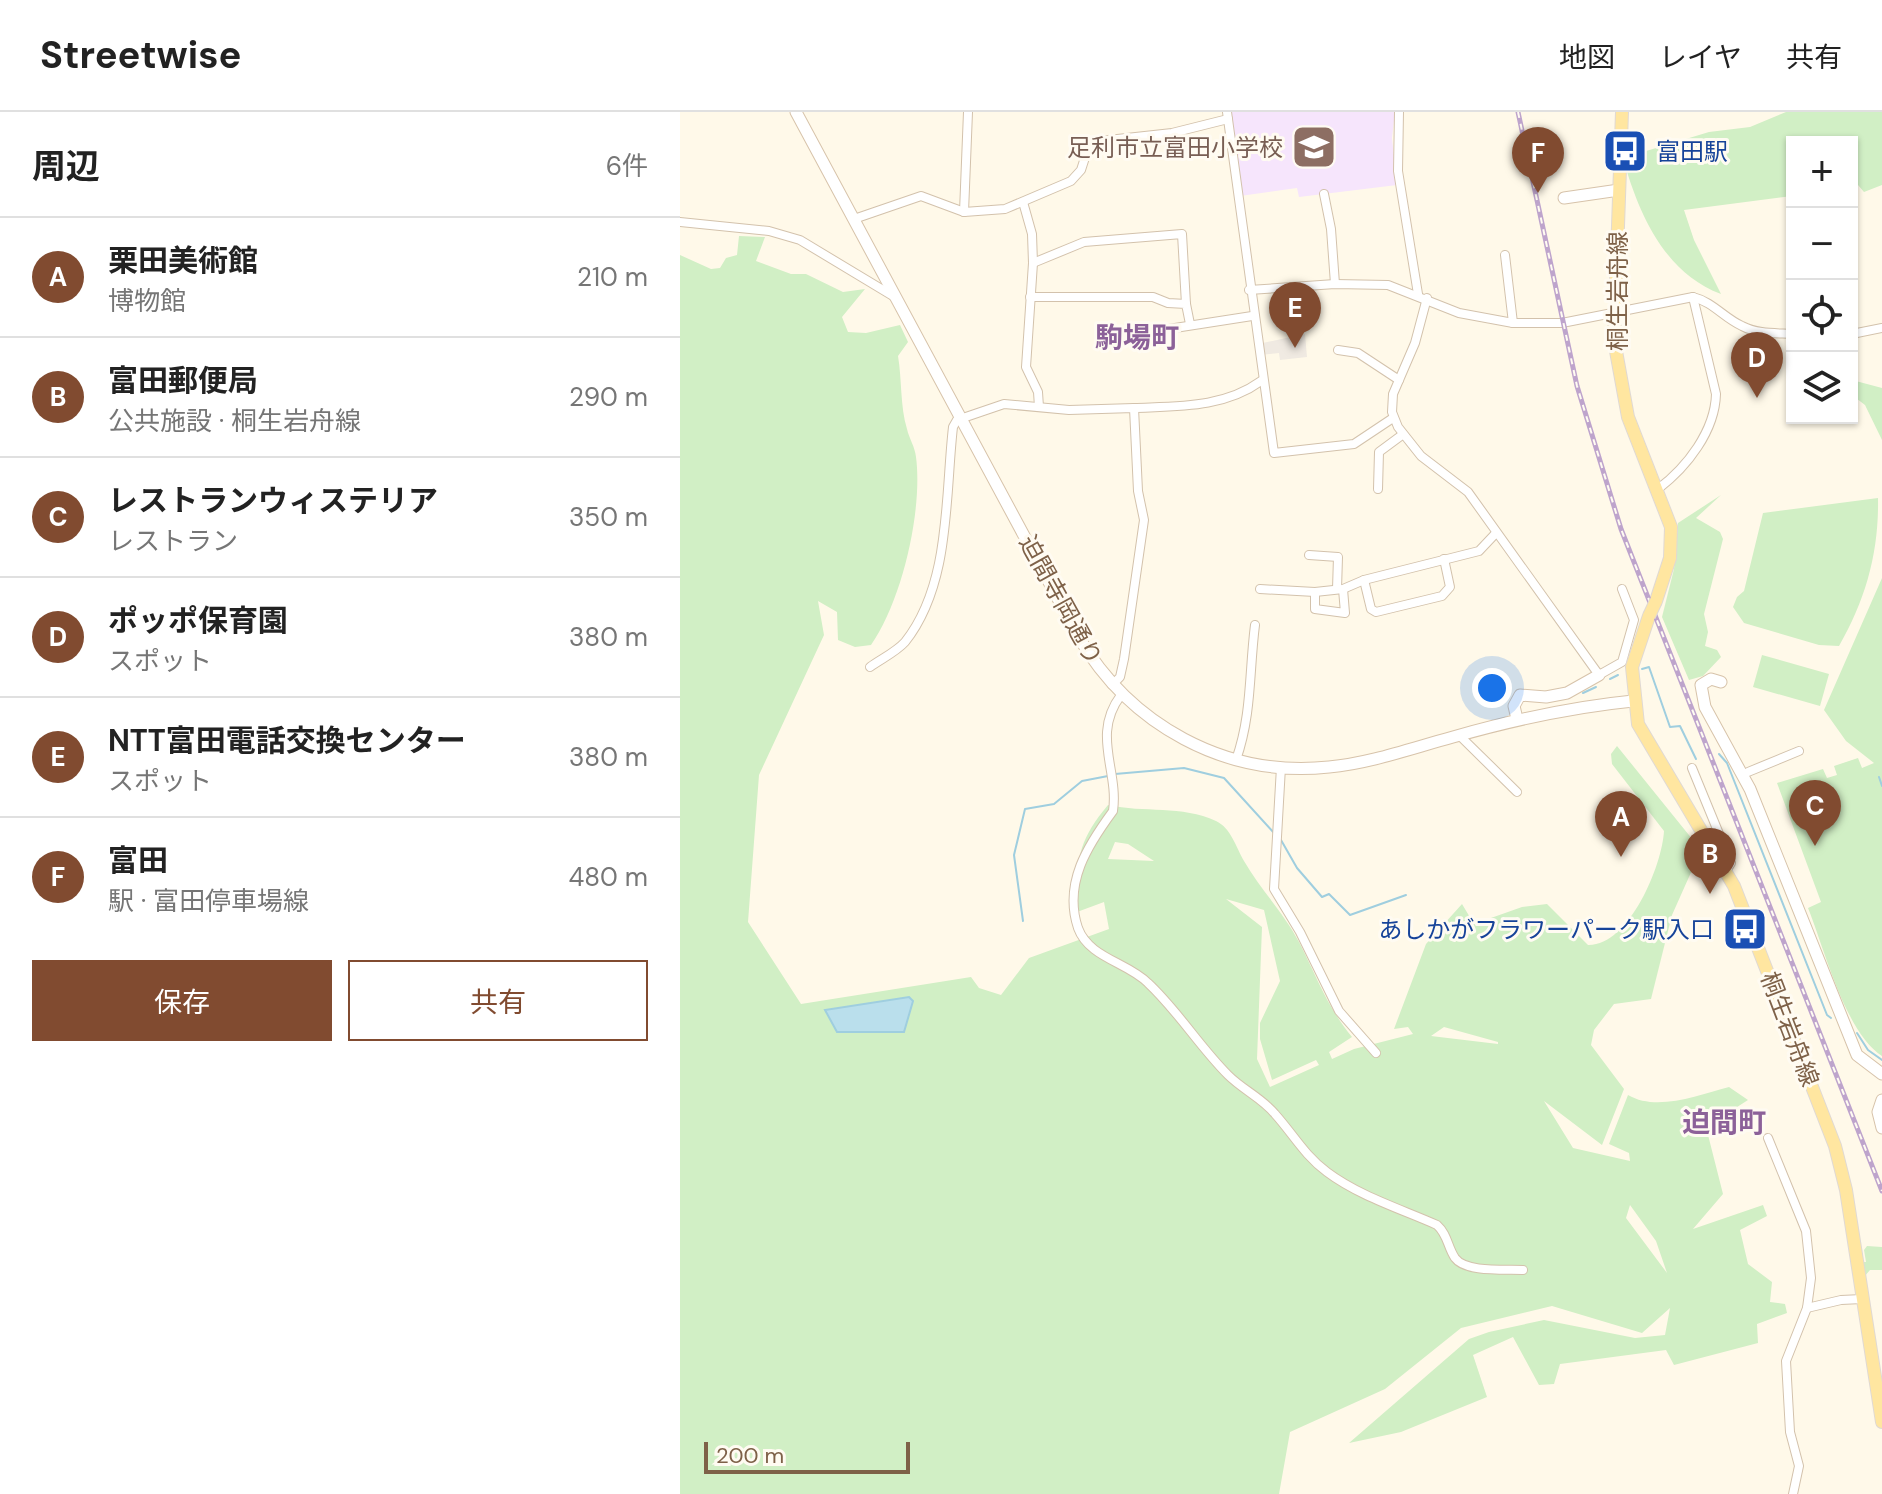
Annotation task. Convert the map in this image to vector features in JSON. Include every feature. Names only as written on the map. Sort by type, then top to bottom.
[{"type":"main road","name":"桐生岩舟線","points":[[1622,112],[1613,315],[1624,402],[1669,516],[1672,541],[1656,601],[1632,667],[1633,701],[1643,737],[1726,871],[1838,1155],[1881,1413]]},
{"type":"street","name":"迫間寺岡通り","points":[[796,112],[1078,636],[1121,695],[1177,736],[1236,760],[1281,767],[1352,764],[1517,719],[1633,701]]},
{"type":"street","points":[[964,212],[968,112]]},
{"type":"street","points":[[1399,112],[1398,171],[1422,296],[1415,343],[1392,400],[1393,418],[1402,435],[1421,456],[1468,492],[1599,675]]},
{"type":"street","points":[[854,219],[921,196],[964,212],[988,212],[1023,202],[1071,181],[1083,166],[1084,152],[1090,142],[1172,133],[1228,116],[1252,316],[1274,453],[1354,444],[1393,418]]},
{"type":"street","points":[[1564,198],[1619,190]]},
{"type":"street","points":[[1324,194],[1331,229],[1335,284]]},
{"type":"street","points":[[1023,202],[1032,234],[1033,263],[1026,367],[1038,392],[1039,407]]},
{"type":"street","points":[[680,222],[769,231],[800,240],[897,299]]},
{"type":"street","points":[[1033,263],[1084,242],[1182,234],[1190,324]]},
{"type":"street","points":[[1505,255],[1513,323]]},
{"type":"street","points":[[1249,290],[1335,284],[1388,285],[1459,313],[1513,323],[1562,323],[1693,297],[1706,300],[1741,326],[1762,333],[1786,334]]},
{"type":"street","points":[[1030,297],[1153,297],[1186,304]]},
{"type":"street","points":[[1658,489],[1697,445],[1710,426],[1715,408],[1716,394],[1693,297]]},
{"type":"street","points":[[1117,337],[1252,316]]},
{"type":"street","points":[[1858,333],[1882,328]]},
{"type":"street","points":[[1338,350],[1358,353],[1399,380]]},
{"type":"street","points":[[870,667],[904,643],[925,605],[941,545],[953,427],[960,418],[1004,404],[1134,408],[1207,404],[1245,393],[1261,381]]},
{"type":"street","points":[[1112,685],[1120,677],[1124,659],[1144,520],[1138,491],[1134,408]]},
{"type":"street","points":[[1378,489],[1379,452],[1402,435]]},
{"type":"street","points":[[1260,589],[1315,592],[1340,589],[1479,551],[1496,533]]},
{"type":"street","points":[[1309,555],[1338,557],[1345,613],[1315,609],[1315,592]]},
{"type":"street","points":[[1364,580],[1371,609],[1376,612],[1442,596],[1450,587],[1444,559]]},
{"type":"street","points":[[1517,719],[1514,706],[1520,695],[1546,697],[1567,693],[1622,662],[1634,620],[1622,589]]},
{"type":"street","points":[[1236,760],[1253,689],[1251,665],[1255,625]]},
{"type":"street","points":[[1721,682],[1707,680],[1701,685],[1700,693],[1750,789],[1849,1038],[1862,1062],[1882,1074]]},
{"type":"street","points":[[1121,695],[1114,705],[1106,741],[1113,811],[1086,847],[1073,895],[1081,933],[1098,952],[1124,964],[1145,979],[1181,1016],[1218,1064],[1266,1104],[1300,1142],[1307,1157],[1331,1175],[1437,1225],[1446,1233],[1455,1257],[1465,1265],[1523,1270]]},
{"type":"street","points":[[1459,735],[1517,792]]},
{"type":"street","points":[[1750,789],[1748,772],[1799,751]]},
{"type":"street","points":[[1281,767],[1274,889],[1300,932],[1339,1011],[1376,1053]]},
{"type":"street","points":[[1692,768],[1731,863],[1726,871]]},
{"type":"street","points":[[1882,1100],[1878,1112],[1882,1128]]},
{"type":"street","points":[[1768,1138],[1808,1237],[1811,1278],[1807,1308],[1786,1361],[1790,1432],[1799,1466],[1793,1494]]},
{"type":"street","points":[[1807,1308],[1841,1300],[1862,1299]]},
{"type":"shaded area","name":"足利市立富田小学校","points":[[1230,112],[1395,112],[1392,138],[1397,185],[1299,197],[1297,188],[1240,196]]},
{"type":"shaded area","points":[[1305,334],[1307,357],[1280,360],[1279,353],[1260,355],[1258,344]]},
{"type":"green space","points":[[1786,112],[1882,112],[1882,185],[1864,192],[1858,185],[1858,136],[1786,136],[1786,197],[1684,210],[1694,240],[1721,294],[1684,271],[1656,238],[1637,199],[1623,158],[1709,132],[1750,127]]},
{"type":"green space","points":[[739,236],[765,237],[756,261],[791,274],[806,274],[843,292],[865,289],[842,317],[848,332],[866,333],[900,325],[908,342],[898,356],[903,411],[915,453],[917,478],[913,528],[901,580],[871,645],[855,647],[838,640],[837,612],[818,601],[824,635],[759,775],[748,922],[801,1004],[971,977],[979,988],[1001,995],[1029,958],[1109,929],[1104,902],[1077,912],[1080,855],[1090,831],[1108,805],[1190,813],[1216,821],[1226,828],[1250,871],[1293,931],[1329,1002],[1352,1037],[1329,1052],[1332,1059],[1354,1049],[1413,1034],[1408,1027],[1394,1029],[1426,944],[1462,904],[1474,924],[1522,907],[1547,904],[1588,945],[1603,942],[1630,919],[1650,883],[1664,831],[1612,764],[1611,754],[1617,746],[1701,850],[1672,915],[1651,999],[1614,1004],[1594,1030],[1591,1045],[1624,1089],[1602,1145],[1544,1101],[1573,1148],[1630,1161],[1629,1153],[1609,1144],[1628,1095],[1639,1100],[1665,1102],[1729,1087],[1748,1100],[1706,1127],[1723,1194],[1693,1229],[1763,1205],[1767,1216],[1740,1230],[1748,1264],[1772,1282],[1770,1302],[1785,1304],[1787,1313],[1757,1324],[1758,1343],[1674,1365],[1666,1350],[1560,1364],[1554,1384],[1539,1385],[1513,1337],[1473,1355],[1487,1397],[1401,1432],[1349,1443],[1469,1339],[1544,1320],[1635,1338],[1665,1335],[1670,1308],[1642,1333],[1552,1306],[1461,1328],[1385,1389],[1290,1432],[1279,1494],[680,1494],[680,255],[711,269],[720,268],[726,258],[737,255]],"holes":[[[1115,842],[1128,844],[1154,861],[1108,859]],[[1226,899],[1264,910],[1280,981],[1260,1023],[1260,1039],[1272,1080],[1316,1060],[1319,1065],[1270,1087],[1257,1059],[1262,927]],[[1444,1027],[1498,1044],[1431,1036]],[[1630,1205],[1656,1241],[1667,1273],[1626,1218]]]},
{"type":"green space","points":[[1858,382],[1882,388],[1882,440],[1865,405],[1858,400]]},
{"type":"green space","points":[[1721,495],[1696,518],[1720,532],[1723,539],[1704,614],[1708,632],[1705,646],[1717,650],[1721,657],[1703,676],[1689,680],[1662,617],[1674,569],[1678,523]]},
{"type":"green space","points":[[1878,498],[1876,537],[1869,575],[1857,611],[1839,646],[1819,645],[1744,623],[1733,607],[1744,591],[1763,513]]},
{"type":"green space","points":[[1882,578],[1882,1056],[1857,1029],[1838,989],[1808,908],[1821,902],[1777,783],[1823,769],[1827,778],[1837,775],[1834,766],[1858,758],[1862,768],[1874,763],[1846,741],[1824,710]]},
{"type":"green space","points":[[1762,655],[1829,674],[1820,706],[1753,687]]},
{"type":"green space","points":[[1867,1246],[1882,1247],[1882,1270],[1870,1270],[1864,1277],[1862,1262],[1866,1262],[1864,1250]]},
{"type":"water","points":[[909,997],[913,1001],[904,1032],[837,1032],[825,1010]]},
{"type":"waterway","points":[[1642,669],[1649,667],[1670,727],[1680,726],[1696,759]]},
{"type":"waterway","points":[[1610,679],[1618,675]]},
{"type":"waterway","points":[[1583,693],[1596,687]]},
{"type":"waterway","points":[[1719,754],[1727,763],[1827,1015],[1831,1018]]},
{"type":"waterway","points":[[1115,774],[1184,768],[1224,778],[1274,833]]},
{"type":"waterway","points":[[1023,921],[1014,855],[1025,809],[1054,804],[1082,781],[1108,776]]},
{"type":"waterway","points":[[1879,777],[1882,786]]},
{"type":"waterway","points":[[1281,840],[1297,868],[1322,897],[1329,894],[1350,915],[1406,895]]},
{"type":"waterway","points":[[1857,1033],[1868,1050],[1882,1060]]},
{"type":"railway","points":[[1518,112],[1577,386],[1621,529],[1882,1191]]},
{"type":"place","name":"足利市立富田小学校","points":[[1314,147]]},
{"type":"place","name":"富田駅","points":[[1625,151]]},
{"type":"place","name":"富田","points":[[1538,193]]},
{"type":"place","name":"NTT富田電話交換センター","points":[[1295,348]]},
{"type":"place","name":"ポッポ保育園","points":[[1757,398]]},
{"type":"place","name":"レストランウィステリア","points":[[1815,846]]},
{"type":"place","name":"栗田美術館","points":[[1621,857]]},
{"type":"place","name":"富田郵便局","points":[[1710,894]]},
{"type":"place","name":"あしかがフラワーパーク駅入口","points":[[1745,929]]},
{"type":"district","name":"駒場町","points":[[1137,337]]},
{"type":"district","name":"迫間町","points":[[1724,1122]]}]
